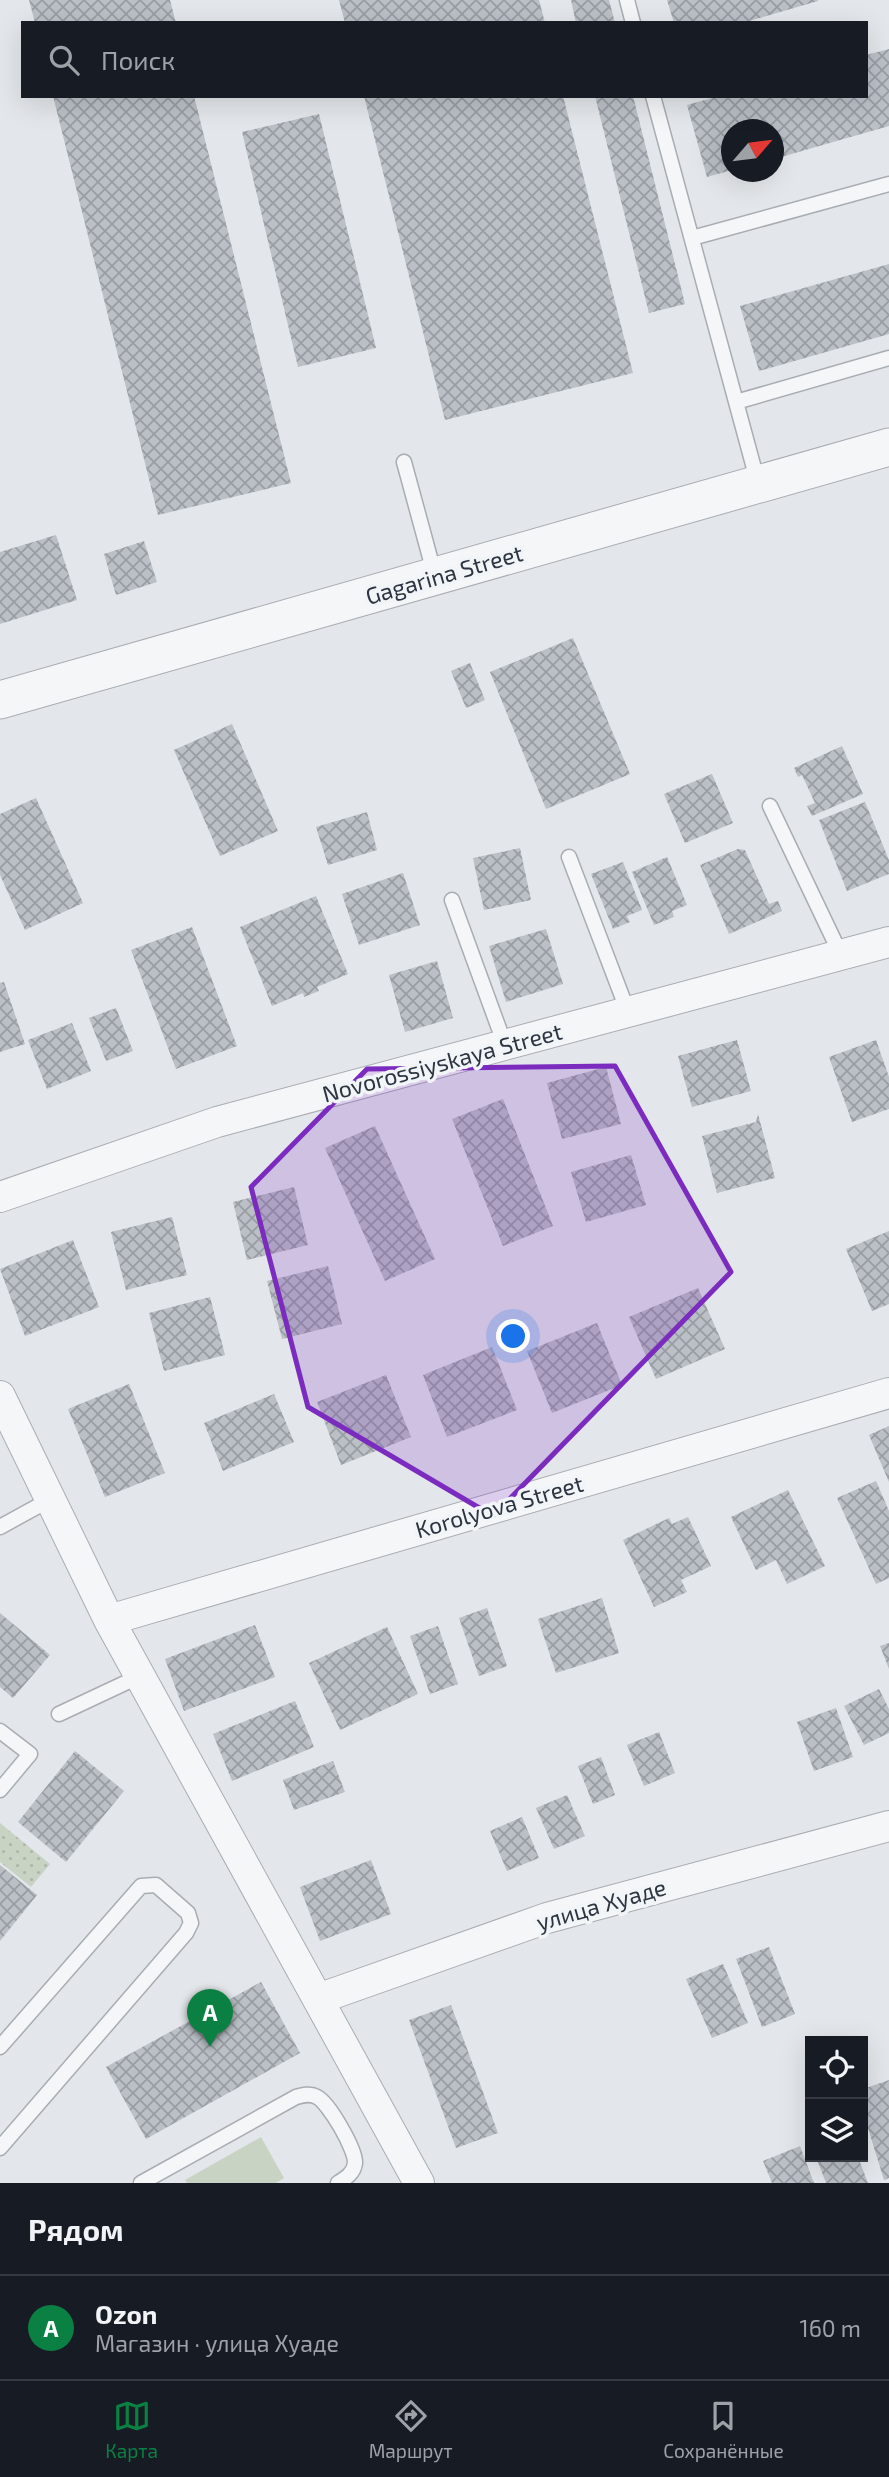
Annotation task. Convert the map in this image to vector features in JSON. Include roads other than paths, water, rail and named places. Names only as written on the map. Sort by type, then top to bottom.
[{"type":"street","name":"Gagarina Street","points":[[0,700],[889,447]]},
{"type":"street","name":"Novorossiyskaya Street","points":[[0,1197],[217,1122],[889,942]]},
{"type":"street","name":"Korolyova Street","points":[[109,1620],[889,1393]]},
{"type":"street","points":[[0,1396],[109,1620],[419,2183]]},
{"type":"street","name":"улица Хуаде","points":[[318,1999],[547,1918],[889,1826]]},
{"type":"lane","points":[[627,0],[633,21]]},
{"type":"lane","points":[[654,98],[758,484]]},
{"type":"lane","points":[[692,238],[889,184]]},
{"type":"lane","points":[[736,402],[889,358]]},
{"type":"lane","points":[[404,462],[435,576]]},
{"type":"lane","points":[[770,806],[841,955]]},
{"type":"lane","points":[[569,857],[628,1012]]},
{"type":"lane","points":[[452,900],[505,1045]]},
{"type":"lane","points":[[0,1527],[51,1499]]},
{"type":"lane","points":[[59,1714],[140,1676]]},
{"type":"lane","points":[[0,1731],[30,1754],[0,1790]]},
{"type":"lane","points":[[0,2047],[141,1886],[156,1885],[188,1913],[191,1923],[186,1933],[0,2148]]},
{"type":"lane","points":[[141,2183],[305,2094],[319,2098],[327,2104],[353,2151],[353,2169],[349,2176],[338,2183]]},
{"type":"place","name":"Ozon","points":[[210,2047]]}]
